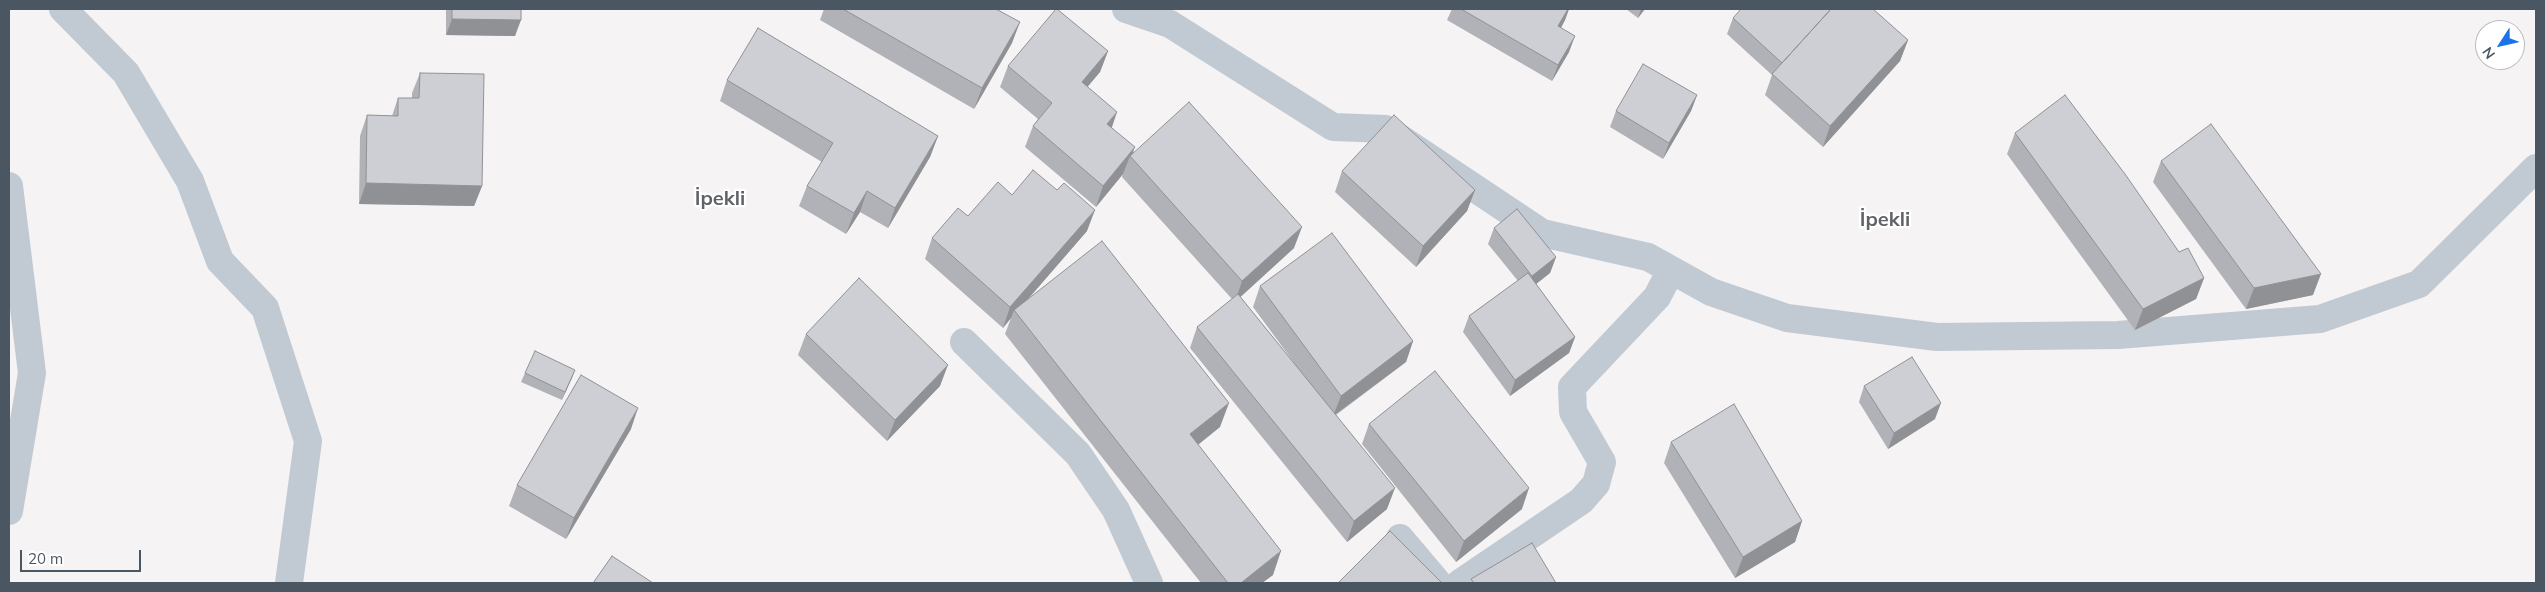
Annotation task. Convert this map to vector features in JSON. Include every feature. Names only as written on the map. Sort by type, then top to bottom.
[{"type":"street","points":[[62,9],[126,73],[190,181],[220,261],[265,308],[308,441],[289,583]]},
{"type":"street","points":[[1126,9],[1170,24],[1333,127],[1386,129],[1542,233],[1648,257],[1711,292],[1787,318],[1937,337],[2118,335],[2320,319],[2419,284],[2536,168]]},
{"type":"street","points":[[9,186],[32,374],[9,511]]},
{"type":"street","points":[[1460,583],[1580,501],[1596,484],[1602,462],[1573,412],[1572,387],[1657,297],[1670,270]]},
{"type":"street","points":[[964,342],[1078,454],[1116,510],[1149,583]]},
{"type":"street","points":[[1400,538],[1438,583]]},
{"type":"building","points":[[452,9],[521,9],[521,20],[452,19]]},
{"type":"building","points":[[843,9],[996,9],[1020,22],[982,88]]},
{"type":"building","points":[[1056,9],[1108,51],[1082,82],[1117,112],[1107,124],[1135,147],[1103,186],[1033,126],[1052,103],[1008,66]]},
{"type":"building","points":[[1461,9],[1568,9],[1558,26],[1575,36],[1558,65]]},
{"type":"building","points":[[1741,9],[1831,9],[1782,63],[1733,18]]},
{"type":"building","points":[[1831,9],[1873,9],[1908,40],[1830,126],[1772,74]]},
{"type":"building","points":[[758,28],[938,136],[895,208],[867,191],[854,213],[807,186],[833,143],[727,80]]},
{"type":"building","points":[[1643,64],[1697,95],[1669,143],[1616,111]]},
{"type":"building","points":[[420,73],[484,74],[482,186],[366,183],[367,115],[398,116],[398,98],[419,98]]},
{"type":"building","points":[[2065,95],[2125,174],[2179,252],[2188,248],[2204,278],[2143,309],[2015,133]]},
{"type":"building","points":[[1189,102],[1302,227],[1242,281],[1130,156]]},
{"type":"building","points":[[1394,115],[1475,190],[1423,246],[1342,171]]},
{"type":"building","points":[[2211,124],[2321,274],[2254,288],[2161,161]]},
{"type":"building","points":[[1033,170],[1057,190],[1064,183],[1095,210],[1010,307],[932,238],[958,208],[968,216],[998,182],[1012,195]]},
{"type":"building","points":[[1517,209],[1556,257],[1532,276],[1494,228]]},
{"type":"building","points":[[1332,233],[1413,341],[1341,396],[1260,286]]},
{"type":"building","points":[[1102,241],[1229,403],[1190,434],[1281,551],[1241,583],[1228,583],[1014,310]]},
{"type":"building","points":[[1528,273],[1575,337],[1515,380],[1469,316]]},
{"type":"building","points":[[859,278],[948,365],[895,420],[806,334]]},
{"type":"building","points":[[1238,294],[1395,488],[1354,521],[1197,327]]},
{"type":"building","points":[[535,351],[575,370],[565,392],[525,373]]},
{"type":"building","points":[[1912,357],[1941,403],[1894,433],[1864,386]]},
{"type":"building","points":[[1435,371],[1529,488],[1464,541],[1369,424]]},
{"type":"building","points":[[581,375],[638,408],[574,518],[517,485]]},
{"type":"building","points":[[1734,404],[1802,521],[1743,557],[1671,442]]},
{"type":"building","points":[[1390,531],[1442,583],[1338,583]]},
{"type":"building","points":[[1532,543],[1556,583],[1474,583],[1471,579]]},
{"type":"building","points":[[612,556],[653,583],[593,583]]},
{"type":"district","name":"İpekli","points":[[720,199]]},
{"type":"district","name":"İpekli","points":[[1885,220]]}]
